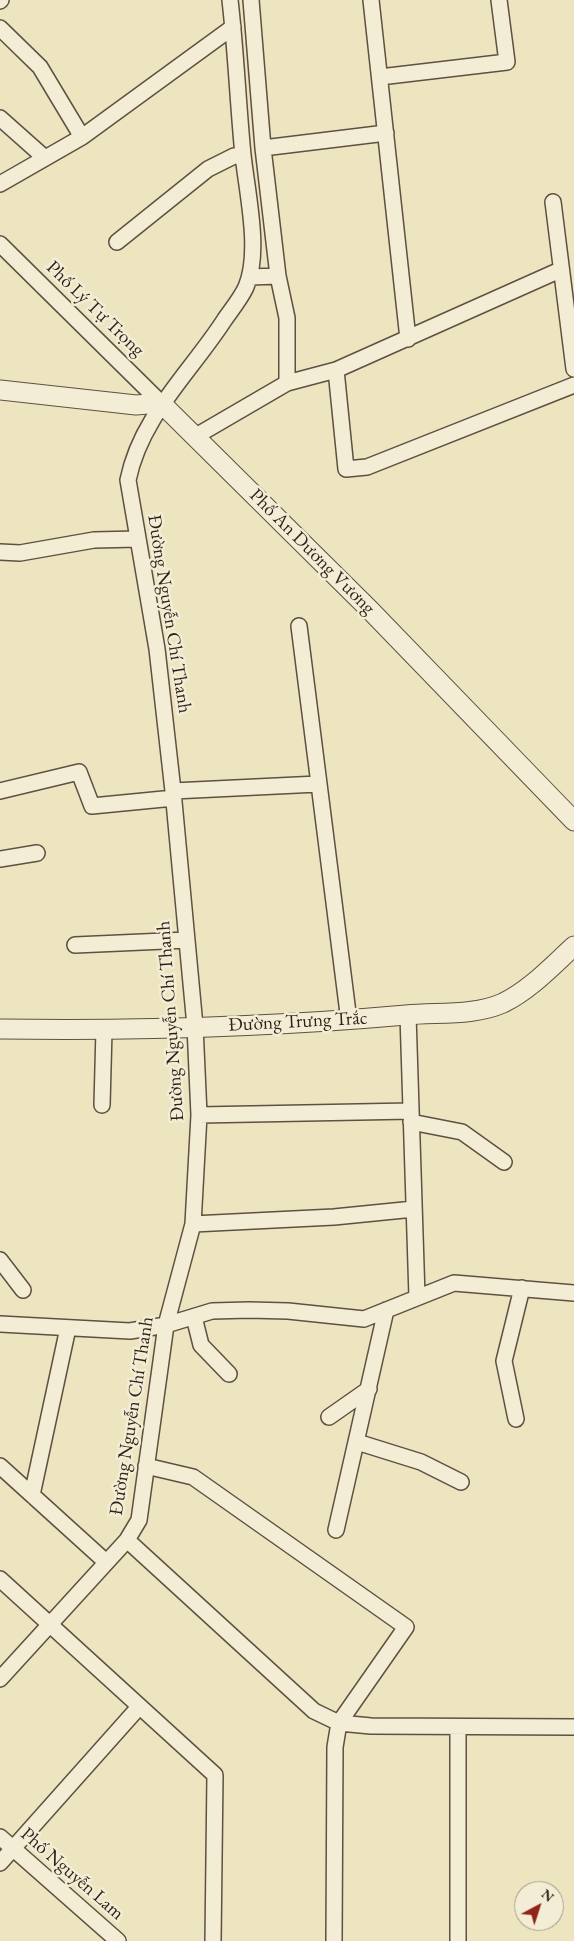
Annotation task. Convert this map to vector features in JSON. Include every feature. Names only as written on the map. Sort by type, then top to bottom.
[{"type":"street","points":[[230,0],[244,157],[253,226],[250,276],[278,276]]},
{"type":"street","points":[[251,0],[263,148],[278,276],[287,318],[287,383]]},
{"type":"street","points":[[371,0],[408,339]]},
{"type":"street","points":[[380,77],[506,62],[499,0]]},
{"type":"street","points":[[0,184],[82,137],[233,27]]},
{"type":"street","points":[[0,28],[40,66],[82,137]]},
{"type":"street","points":[[0,118],[45,158]]},
{"type":"street","points":[[263,148],[386,133]]},
{"type":"street","points":[[117,242],[208,169],[234,156],[244,157]]},
{"type":"street","points":[[554,202],[560,270],[574,368]]},
{"type":"street","name":"Phố Lý Tự Trọng","points":[[0,244],[161,403]]},
{"type":"street","points":[[196,436],[287,383],[336,370],[560,270]]},
{"type":"street","name":"Đường Nguyễn Chí Thanh","points":[[0,1679],[127,1540],[139,1520],[166,1325],[193,1224],[199,1115],[195,1026],[157,649],[128,480],[132,463],[161,403],[218,330],[245,289],[250,276]]},
{"type":"street","points":[[336,370],[346,469],[367,467],[574,385]]},
{"type":"street","points":[[0,390],[136,405],[161,403]]},
{"type":"street","name":"Phố An Dương Vương","points":[[161,403],[369,609],[574,821]]},
{"type":"street","points":[[0,552],[20,553],[94,540],[138,539]]},
{"type":"street","points":[[298,626],[349,1020]]},
{"type":"street","points":[[0,791],[79,772],[92,806],[173,794],[318,784]]},
{"type":"street","points":[[0,859],[37,853]]},
{"type":"street","points":[[75,945],[187,940]]},
{"type":"street","name":"Đường Trưng Trắc","points":[[0,1028],[104,1030],[349,1020],[480,1010],[504,1002],[529,986],[574,946]]},
{"type":"street","points":[[408,1015],[417,1297]]},
{"type":"street","points":[[102,1105],[104,1030]]},
{"type":"street","points":[[199,1115],[411,1117],[462,1132],[504,1162]]},
{"type":"street","points":[[193,1224],[334,1217],[414,1209]]},
{"type":"street","points":[[0,1260],[23,1290]]},
{"type":"street","points":[[0,1324],[130,1331],[166,1325],[212,1311],[249,1310],[288,1310],[364,1319],[454,1283],[574,1293]]},
{"type":"street","points":[[516,1419],[504,1362],[522,1288]]},
{"type":"street","points":[[336,1530],[386,1310]]},
{"type":"street","points":[[194,1317],[202,1345],[229,1374]]},
{"type":"street","points":[[32,1495],[68,1328]]},
{"type":"street","points":[[329,1417],[369,1389]]},
{"type":"street","points":[[356,1442],[421,1462],[461,1482]]},
{"type":"street","points":[[0,1466],[106,1562]]},
{"type":"street","points":[[146,1466],[194,1476],[406,1627],[338,1723],[335,1747],[334,1941]]},
{"type":"street","points":[[127,1540],[314,1712],[338,1723],[371,1726],[574,1727]]},
{"type":"street","points":[[0,1579],[214,1775],[213,1941]]},
{"type":"street","points":[[0,1863],[139,1707]]},
{"type":"street","points":[[458,1727],[458,1941]]},
{"type":"street","name":"Phố Nguyễn Lam","points":[[0,1837],[118,1941]]}]
